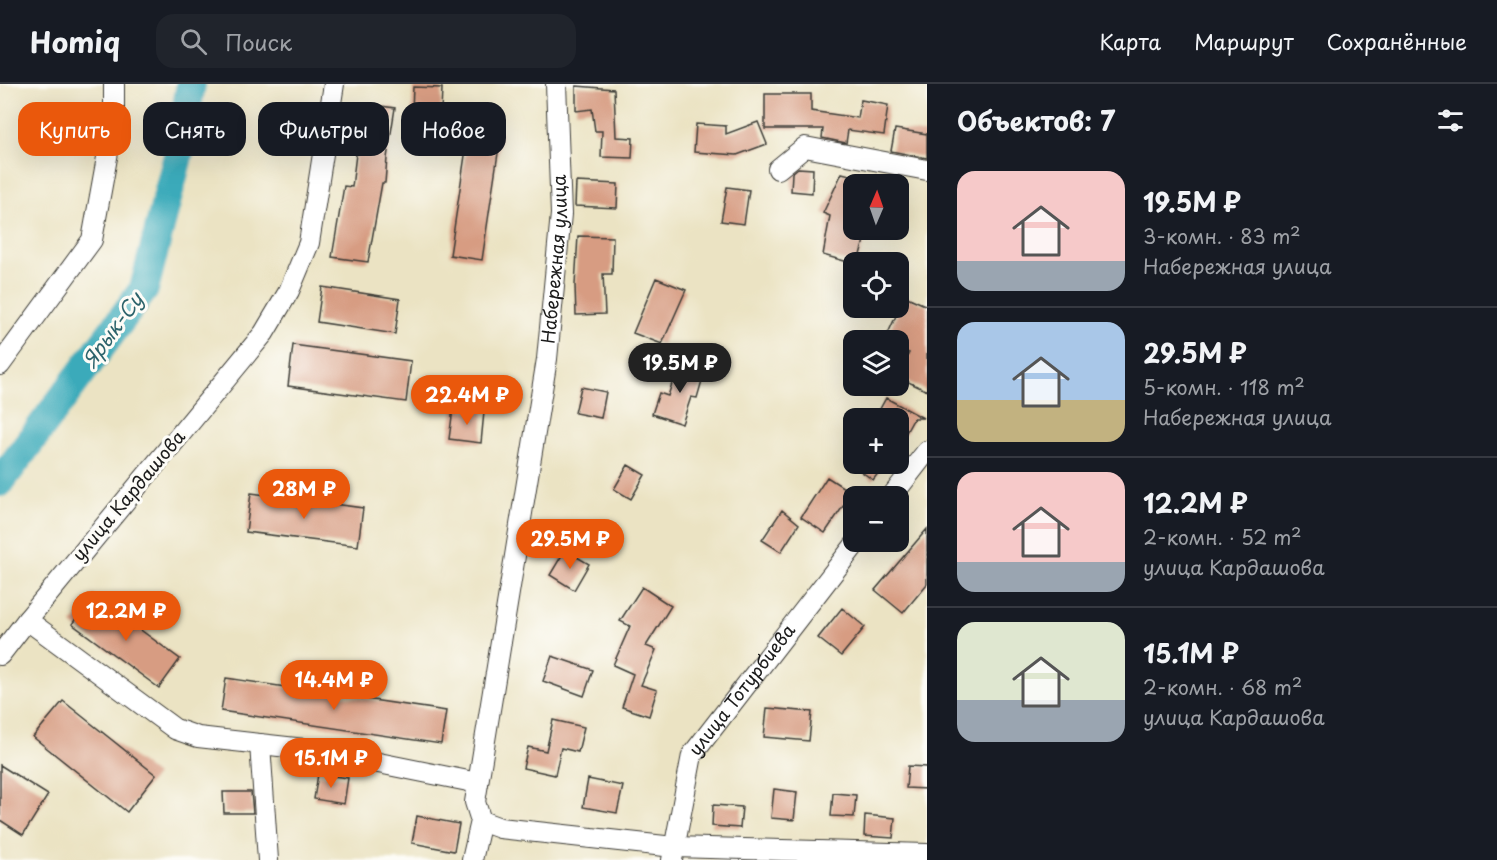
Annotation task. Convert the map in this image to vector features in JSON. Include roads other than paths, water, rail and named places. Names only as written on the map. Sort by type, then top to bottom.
[{"type":"street","points":[[0,365],[92,240],[114,119],[114,84]]},
{"type":"street","name":"улица Кардашова","points":[[0,655],[264,333],[289,291],[309,243],[334,84]]},
{"type":"street","name":"Набережная улица","points":[[472,860],[481,821],[475,802],[547,359],[561,214],[556,84]]},
{"type":"street","points":[[778,169],[805,147],[927,170]]},
{"type":"street","points":[[900,486],[927,451]]},
{"type":"street","name":"улица Тотурбиева","points":[[673,853],[692,755],[849,552]]},
{"type":"street","points":[[27,620],[175,729],[198,737],[314,750],[478,783]]},
{"type":"street","points":[[260,744],[268,860]]},
{"type":"street","points":[[481,821],[500,828],[673,853],[927,854]]},
{"type":"waterway","name":"Ярык-Су","points":[[0,482],[144,289],[179,152],[191,84]]}]
